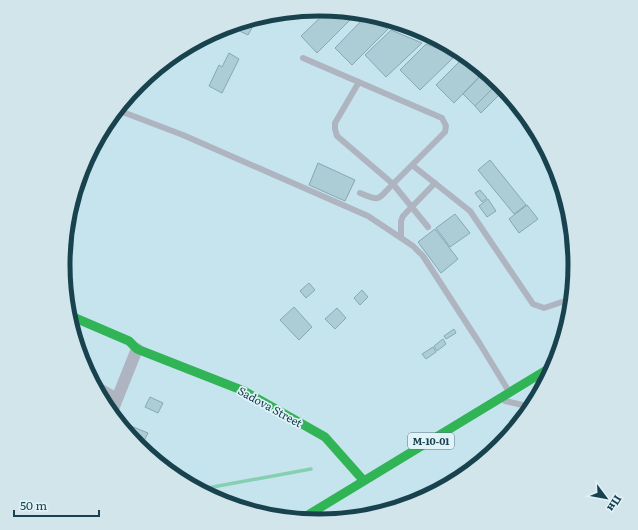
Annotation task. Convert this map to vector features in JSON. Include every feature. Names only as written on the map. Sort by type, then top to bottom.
[{"type":"main road","name":"Sadova Street","points":[[76,318],[129,341],[138,349],[244,391],[325,437],[364,481]]},
{"type":"main road","name":"М-10-01","points":[[310,513],[543,372]]},
{"type":"street","points":[[115,404],[138,349]]},
{"type":"lane","points":[[303,58],[442,118],[446,126],[445,132],[378,199],[375,200],[360,193]]},
{"type":"lane","points":[[359,82],[335,123],[337,136],[393,184],[428,227]]},
{"type":"lane","points":[[121,113],[183,135],[368,216],[413,246],[423,256],[480,344],[509,393]]},
{"type":"lane","points":[[412,165],[470,211],[533,304],[544,308],[565,301]]},
{"type":"lane","points":[[401,238],[401,221],[403,216],[435,184]]},
{"type":"lane","points":[[498,400],[524,405]]},
{"type":"building","points":[[322,16],[352,18],[317,53],[301,36]]},
{"type":"building","points":[[362,20],[373,22],[388,29],[352,65],[335,48]]},
{"type":"building","points":[[254,24],[248,35],[237,30]]},
{"type":"building","points":[[391,30],[422,43],[386,77],[365,55]]},
{"type":"building","points":[[426,44],[449,52],[455,56],[420,90],[400,70]]},
{"type":"building","points":[[229,53],[239,59],[222,93],[209,86],[219,65],[222,67]]},
{"type":"building","points":[[461,60],[480,76],[454,103],[436,85]]},
{"type":"building","points":[[480,76],[493,88],[475,106],[463,94]]},
{"type":"building","points":[[493,88],[500,94],[481,113],[475,106]]},
{"type":"building","points":[[490,160],[526,205],[514,214],[478,170]]},
{"type":"building","points":[[318,163],[355,180],[345,201],[309,185]]},
{"type":"building","points":[[480,190],[487,198],[482,202],[475,193]]},
{"type":"building","points":[[488,199],[496,211],[487,217],[479,206]]},
{"type":"building","points":[[527,205],[538,219],[519,233],[509,219]]},
{"type":"building","points":[[455,214],[470,233],[450,247],[436,228]]},
{"type":"building","points":[[435,229],[458,259],[441,273],[418,242]]},
{"type":"building","points":[[309,283],[315,290],[306,298],[300,291]]},
{"type":"building","points":[[362,290],[368,297],[360,305],[354,298]]},
{"type":"building","points":[[294,307],[312,327],[299,340],[280,320]]},
{"type":"building","points":[[337,308],[346,318],[335,329],[325,319]]},
{"type":"building","points":[[454,329],[456,333],[446,339],[444,336]]},
{"type":"building","points":[[443,339],[446,344],[437,351],[434,346]]},
{"type":"building","points":[[433,347],[436,352],[426,359],[422,354]]},
{"type":"building","points":[[150,397],[163,403],[158,413],[145,407]]},
{"type":"building","points":[[131,426],[148,433],[144,442],[143,441],[130,427]]},
{"type":"waterway","points":[[209,488],[311,469]]},
{"type":"traffic: fast","points":[[76,318],[129,341],[137,349],[244,391],[325,437],[364,481]]},
{"type":"traffic: fast","points":[[310,513],[544,372]]}]
